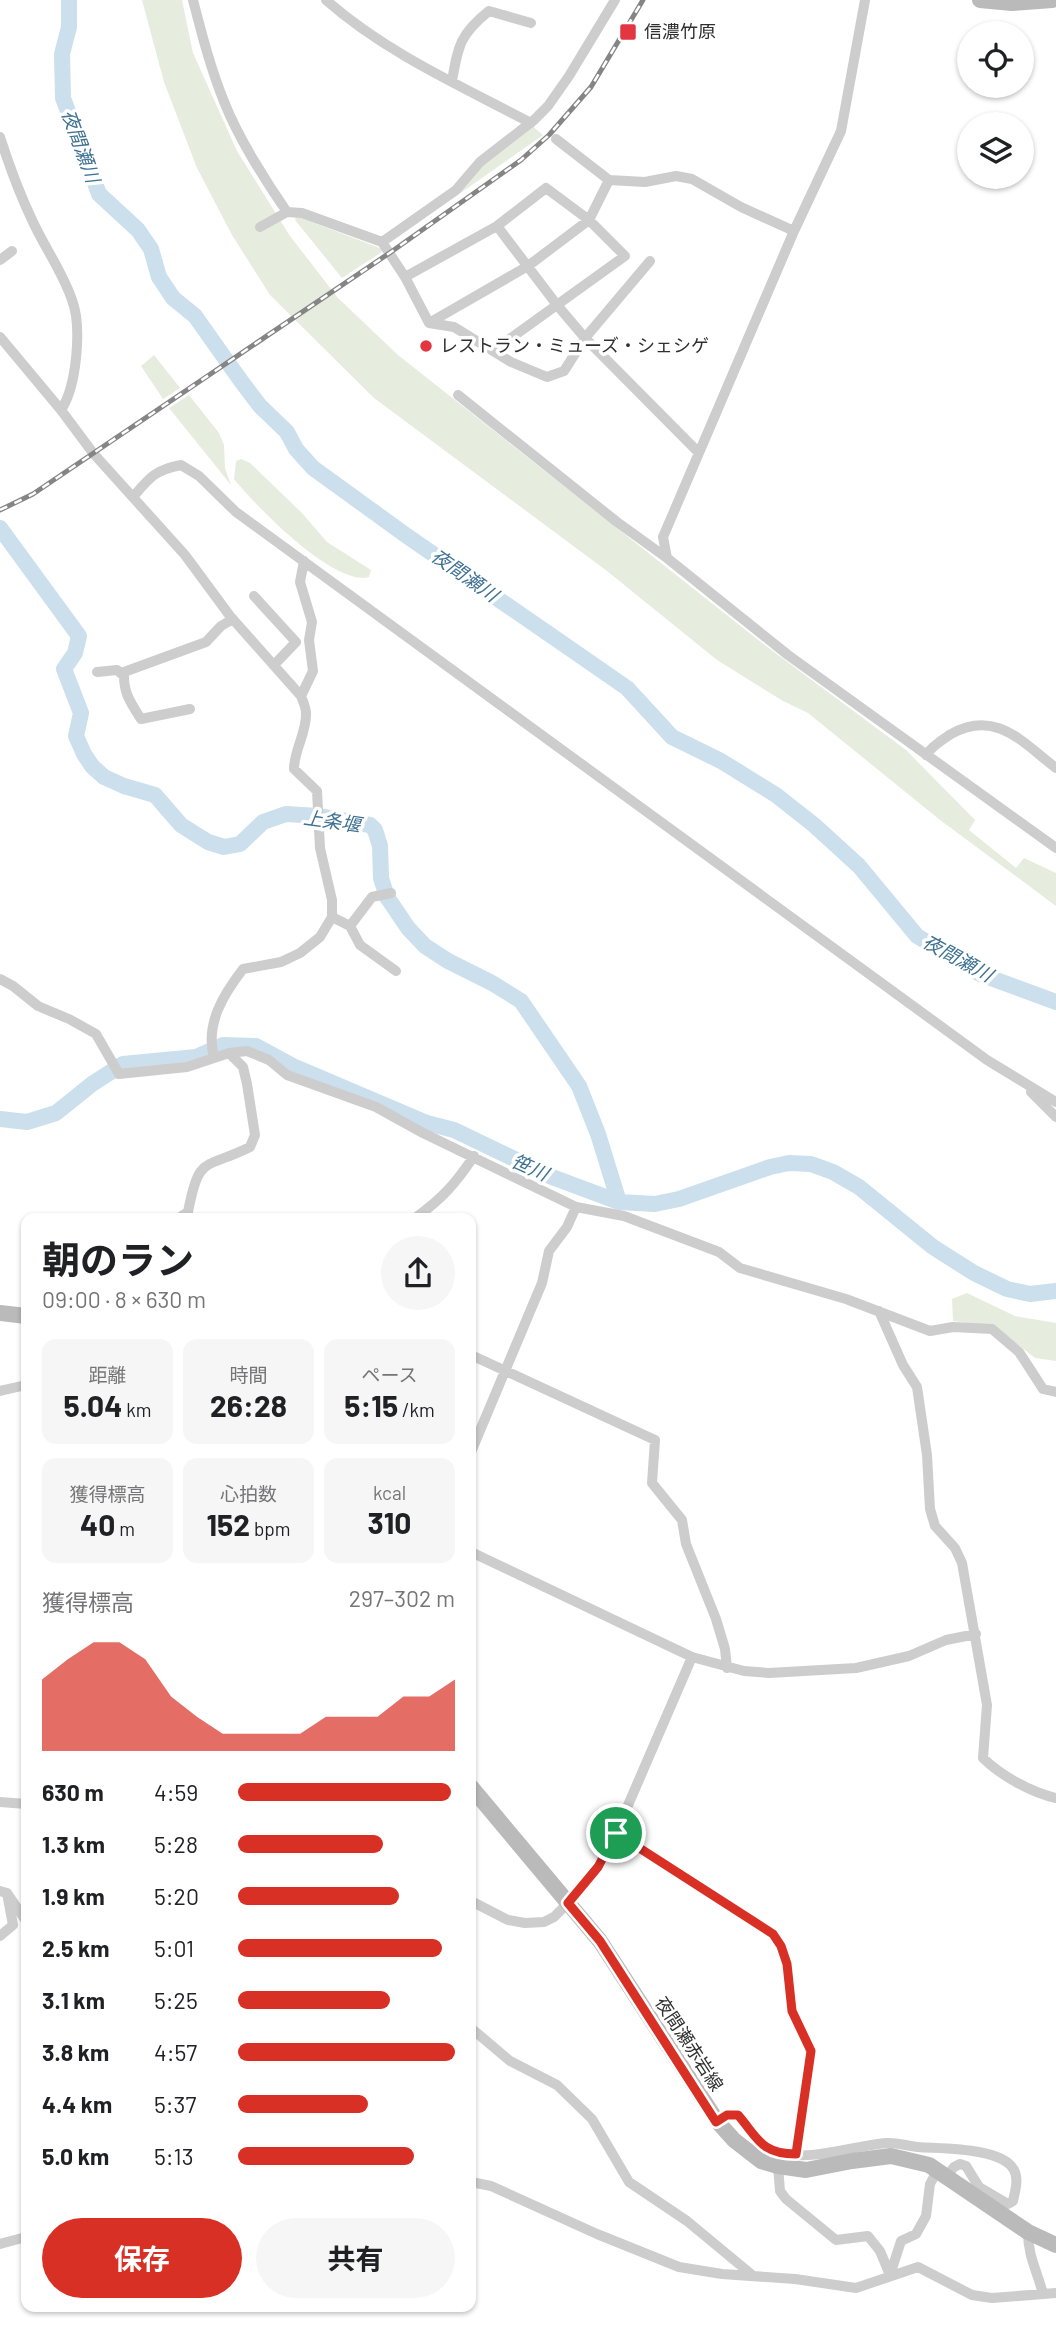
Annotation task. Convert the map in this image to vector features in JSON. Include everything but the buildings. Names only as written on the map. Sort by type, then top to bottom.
[{"type":"main road","points":[[980,0],[1013,3],[1052,0]]},
{"type":"main road","points":[[0,1313],[21,1315]]},
{"type":"main road","name":"夜間瀬赤岩線","points":[[476,1793],[600,1941],[716,2122],[734,2140],[761,2161],[806,2170],[891,2156],[929,2165],[1028,2232],[1056,2245]]},
{"type":"street","points":[[193,0],[204,45],[225,106],[268,184],[287,212]]},
{"type":"street","points":[[326,0],[346,18],[388,47],[531,123]]},
{"type":"street","points":[[383,242],[456,190],[480,162],[531,123],[548,106],[615,0]]},
{"type":"street","points":[[667,558],[663,537],[794,231],[842,131],[865,0]]},
{"type":"street","points":[[452,81],[464,34],[489,11],[531,23]]},
{"type":"street","points":[[0,137],[32,220],[72,299],[78,325],[72,376],[61,410]]},
{"type":"street","points":[[556,139],[609,180],[645,182],[676,176],[692,179],[794,231]]},
{"type":"street","points":[[429,323],[528,266],[589,220],[609,180]]},
{"type":"street","points":[[405,277],[496,226],[546,188],[589,220],[625,256],[493,351]]},
{"type":"street","points":[[260,227],[287,212],[302,213],[383,242],[429,323]]},
{"type":"street","points":[[496,226],[585,338],[699,453]]},
{"type":"street","points":[[0,260],[12,251]]},
{"type":"street","points":[[429,323],[454,327],[511,362],[547,377],[564,370],[585,338],[650,261]]},
{"type":"street","points":[[0,337],[93,453],[185,555],[233,619],[301,696],[306,712],[294,757],[294,769],[317,791],[320,848],[332,900],[332,917],[320,937],[300,953],[281,962],[243,969],[227,990],[215,1017],[213,1053]]},
{"type":"street","points":[[458,395],[788,655],[1056,848]]},
{"type":"street","points":[[133,497],[163,468],[181,465],[200,476],[236,512],[987,1060],[1056,1102]]},
{"type":"street","points":[[301,696],[313,671],[309,640],[312,622],[300,582],[304,561]]},
{"type":"street","points":[[254,596],[296,642],[274,665]]},
{"type":"street","points":[[190,709],[141,719],[127,698],[124,672],[206,642],[221,626],[233,619]]},
{"type":"street","points":[[97,672],[117,670],[124,676]]},
{"type":"street","points":[[926,755],[930,749],[964,727],[990,724],[1015,735],[1056,768]]},
{"type":"street","points":[[349,926],[372,897],[386,894]]},
{"type":"street","points":[[332,917],[349,926],[360,945],[396,971]]},
{"type":"street","points":[[0,979],[38,1006],[96,1034],[116,1069],[187,1067],[213,1053],[247,1051],[268,1060],[287,1076],[376,1107],[423,1133],[576,1207],[624,1216],[719,1252],[740,1268],[879,1311],[930,1331],[953,1327],[992,1329],[1019,1352],[1043,1389],[1056,1392]]},
{"type":"street","points":[[186,1213],[194,1180],[202,1168],[250,1147],[255,1135],[243,1067],[229,1053]]},
{"type":"street","points":[[1022,1082],[1056,1117]]},
{"type":"street","points":[[422,1213],[438,1202],[454,1185],[474,1156]]},
{"type":"street","points":[[476,1440],[542,1283],[549,1251],[567,1227],[576,1207]]},
{"type":"street","points":[[879,1311],[903,1365],[917,1387],[927,1455],[930,1509],[935,1525],[955,1548],[962,1563],[987,1705],[983,1758],[993,1768],[1014,1778],[1027,1790],[1056,1798]]},
{"type":"street","points":[[476,1357],[655,1440],[652,1483],[682,1520],[686,1544],[716,1619],[727,1668]]},
{"type":"street","points":[[0,1391],[21,1386]]},
{"type":"street","points":[[476,1554],[692,1657],[727,1668],[768,1673],[856,1668],[909,1656],[946,1640],[976,1634]]},
{"type":"street","points":[[476,1904],[508,1920],[525,1923],[544,1922],[554,1917],[568,1903],[598,1867],[616,1833],[692,1657]]},
{"type":"street","points":[[0,1802],[21,1804]]},
{"type":"street","points":[[616,1833],[773,1934],[781,1946],[787,1964],[792,2011],[811,2051],[796,2154]]},
{"type":"street","points":[[3,1892],[21,1915]]},
{"type":"street","points":[[0,1936],[13,1925],[3,1892]]},
{"type":"street","points":[[476,2032],[510,2061],[557,2085],[592,2119],[629,2182],[687,2221],[751,2274]]},
{"type":"street","points":[[716,2122],[727,2115],[738,2115],[755,2140],[769,2150],[782,2154],[811,2155],[889,2143],[984,2154],[1006,2160],[1014,2170],[1016,2183],[1013,2201],[1008,2204],[979,2187],[965,2166],[960,2164],[930,2184],[926,2216],[916,2234],[901,2241],[890,2275]]},
{"type":"street","points":[[778,2166],[777,2179],[780,2191],[786,2199],[836,2240],[868,2236],[880,2251],[890,2275]]},
{"type":"street","points":[[476,2183],[491,2186],[597,2234],[679,2267],[856,2288],[918,2267],[972,2295],[992,2298],[1056,2292]]},
{"type":"street","points":[[1028,2232],[1028,2253],[1043,2294]]},
{"type":"street","points":[[0,2244],[21,2238]]},
{"type":"green space","points":[[142,0],[182,0],[193,53],[237,151],[290,236],[338,298],[398,355],[766,646],[906,750],[975,820],[969,830],[1016,868],[1024,858],[1056,873],[1056,906],[940,820],[808,713],[783,701],[717,660],[607,571],[374,398],[270,295],[232,235],[197,168],[164,82]]},
{"type":"green space","points":[[531,125],[543,135],[391,242],[391,240]]},
{"type":"green space","points":[[296,216],[385,250],[342,278],[295,220]]},
{"type":"green space","points":[[154,355],[180,388],[163,399],[141,366]]},
{"type":"green space","points":[[189,395],[219,433],[224,445],[225,468],[231,485],[169,408]]},
{"type":"green space","points":[[241,459],[250,463],[302,513],[327,542],[371,570],[369,577],[354,577],[336,570],[296,542],[234,479],[236,461]]},
{"type":"green space","points":[[967,1293],[1015,1316],[1056,1323],[1056,1361],[1035,1358],[996,1327],[953,1321],[952,1299]]},
{"type":"waterway","name":"夜間瀬川","points":[[69,0],[69,27],[62,54],[63,98],[99,194],[138,230],[151,249],[159,277],[173,298],[195,316],[260,406],[287,432],[296,449],[313,468],[627,688],[672,737],[721,761],[776,795],[859,866],[917,936],[980,974],[1056,1002]]},
{"type":"waterway","name":"上条堰","points":[[0,528],[79,636],[75,653],[64,669],[81,713],[76,736],[92,766],[104,777],[155,795],[181,825],[208,842],[224,847],[240,844],[263,822],[286,814],[318,816],[370,825],[375,830],[380,846],[381,878],[387,897],[408,928],[425,946],[448,961],[521,1001],[579,1086],[598,1134],[619,1202]]},
{"type":"waterway","name":"笹川","points":[[0,1119],[27,1122],[56,1113],[92,1084],[123,1064],[196,1057],[223,1045],[256,1046],[293,1066],[427,1123],[454,1130],[552,1177],[619,1202],[655,1204],[679,1199],[770,1167],[789,1163],[811,1164],[833,1172],[859,1187],[933,1247],[974,1273],[1007,1289],[1030,1294],[1056,1291]]},
{"type":"railway","points":[[0,510],[33,494],[391,252],[521,160],[549,135],[591,87],[643,0]]},
{"type":"place","name":"信濃竹原","points":[[628,32]]},
{"type":"place","name":"レストラン・ミューズ・シェシゲ","points":[[426,346]]},
{"type":"route","points":[[616,1833],[773,1934],[781,1946],[787,1964],[792,2011],[811,2051],[796,2154],[769,2150],[755,2140],[738,2115],[727,2115],[716,2122],[600,1941],[568,1903],[598,1867],[616,1833]]}]
